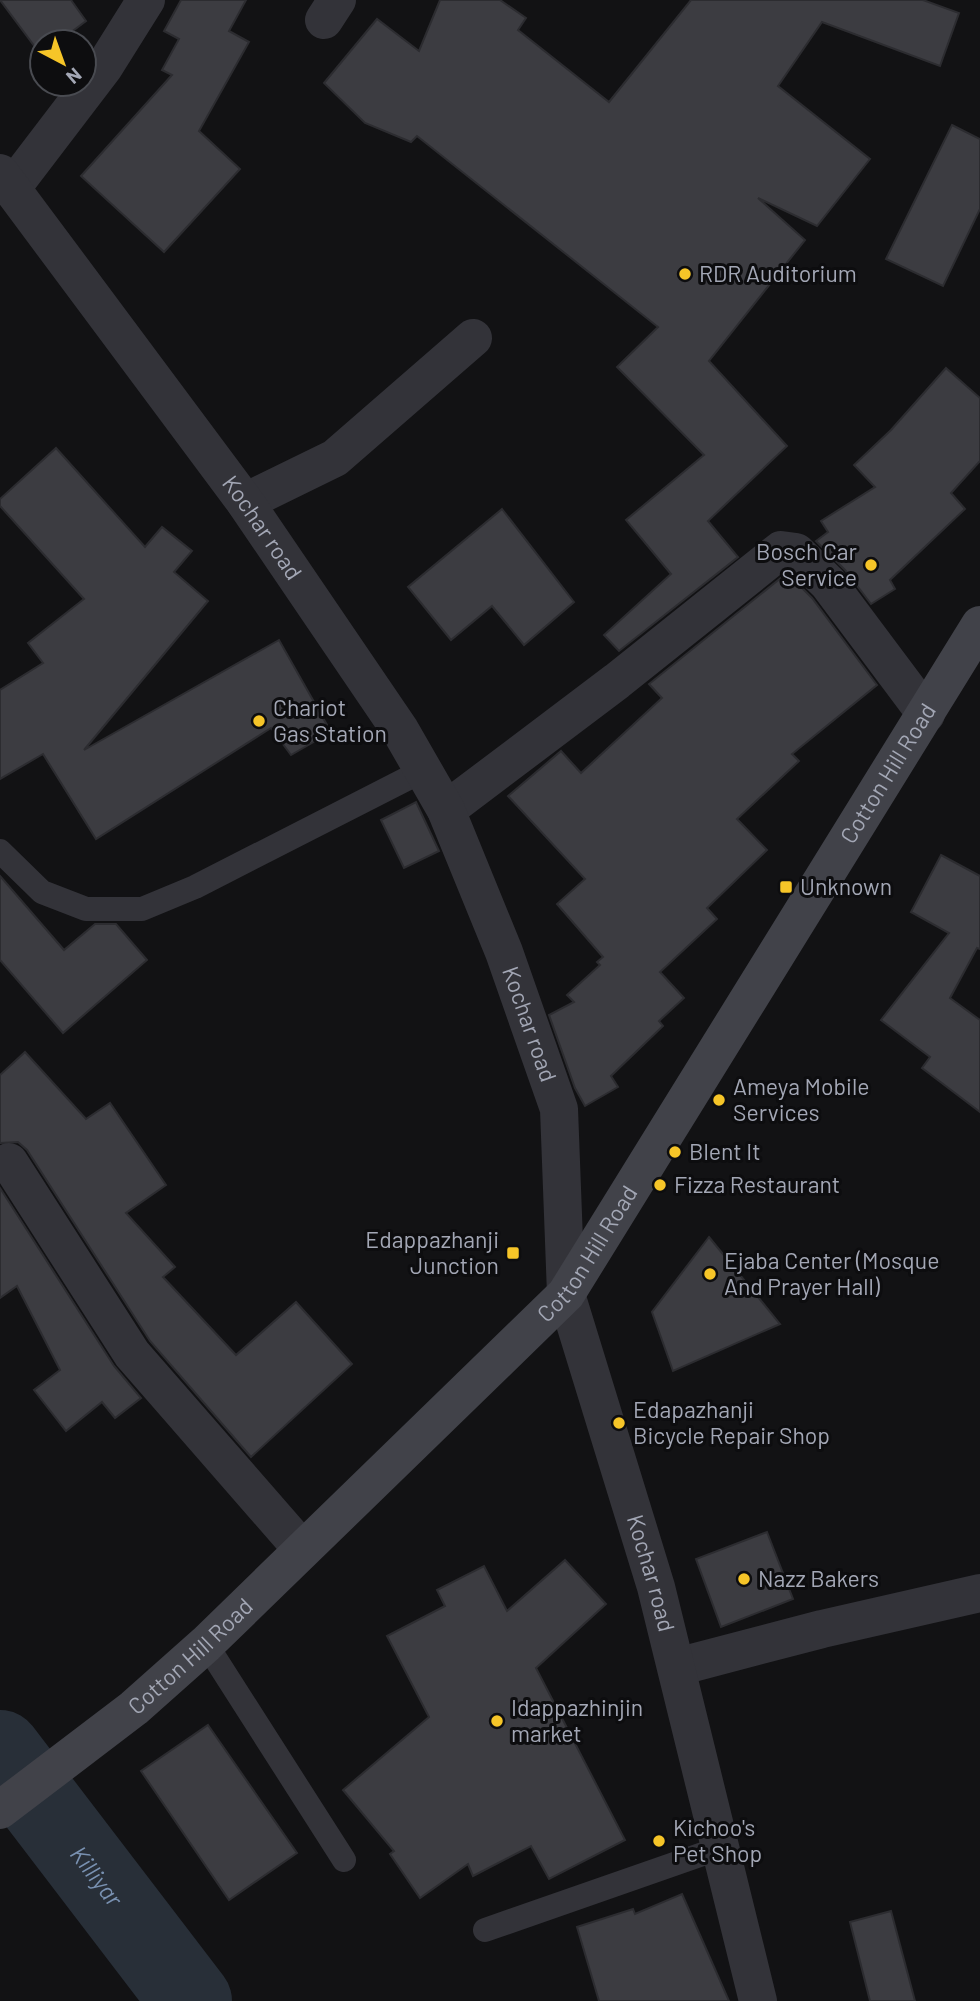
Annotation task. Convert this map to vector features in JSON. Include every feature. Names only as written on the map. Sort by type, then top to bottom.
[{"type":"main road","name":"Cotton Hill Road","points":[[0,1810],[134,1708],[206,1644],[566,1294],[980,625]]},
{"type":"street","points":[[6,181],[104,67],[146,0]]},
{"type":"street","name":"Kochar road","points":[[6,181],[245,502],[393,719],[446,810],[504,952],[559,1109],[566,1294],[656,1587],[758,2001]]},
{"type":"street","points":[[245,502],[335,458],[473,338]]},
{"type":"street","points":[[446,810],[617,681],[781,550],[796,552],[828,583],[926,714]]},
{"type":"street","points":[[9,1162],[132,1354],[302,1549]]},
{"type":"street","points":[[677,1667],[822,1629],[980,1593]]},
{"type":"lane","points":[[0,851],[42,892],[86,909],[142,909],[195,887],[424,770]]},
{"type":"lane","points":[[206,1644],[344,1860]]},
{"type":"lane","points":[[485,1930],[720,1849]]},
{"type":"building","points":[[0,0],[71,0],[86,21],[77,28],[28,28],[28,38]]},
{"type":"building","points":[[181,0],[246,0],[229,31],[249,42],[199,131],[240,169],[164,252],[81,176],[172,75],[162,70],[179,39],[164,31]]},
{"type":"building","points":[[440,0],[500,0],[526,18],[518,30],[609,102],[691,0],[923,0],[959,13],[940,66],[822,22],[778,86],[870,159],[817,226],[758,198],[805,240],[709,361],[787,446],[708,521],[738,557],[619,651],[604,635],[671,574],[626,520],[704,455],[617,367],[658,327],[417,136],[411,142],[365,123],[324,83],[377,19],[419,51]]},
{"type":"building","points":[[952,125],[980,139],[980,209],[943,286],[886,259]]},
{"type":"building","points":[[946,368],[980,398],[980,461],[951,493],[965,509],[890,580],[895,589],[871,604],[845,570],[816,541],[828,532],[821,521],[875,487],[854,465],[891,430]]},
{"type":"building","points":[[56,448],[145,547],[162,527],[192,551],[174,572],[208,601],[84,750],[279,640],[331,732],[291,755],[271,728],[96,839],[43,754],[0,779],[0,690],[43,663],[28,643],[84,599],[0,506],[0,499]]},
{"type":"building","points":[[502,509],[574,602],[524,645],[492,606],[451,640],[408,587]]},
{"type":"building","points":[[787,573],[812,598],[877,685],[792,754],[799,761],[737,819],[767,850],[707,908],[717,919],[660,972],[684,998],[659,1021],[663,1026],[611,1076],[618,1087],[585,1106],[575,1088],[549,1015],[574,1002],[567,995],[600,965],[597,962],[603,957],[557,904],[585,879],[508,796],[561,751],[581,773],[662,698],[649,684]]},
{"type":"building","points":[[416,802],[439,851],[404,868],[381,820]]},
{"type":"building","points":[[941,855],[980,876],[980,949],[977,948],[950,998],[980,1020],[980,1112],[922,1068],[930,1057],[881,1020],[949,933],[911,912]]},
{"type":"building","points":[[0,876],[64,950],[95,924],[116,924],[147,960],[63,1033],[0,960]]},
{"type":"building","points":[[25,1052],[86,1119],[110,1103],[166,1185],[126,1213],[175,1267],[163,1277],[236,1355],[296,1302],[352,1364],[251,1457],[150,1341],[27,1150],[18,1142],[0,1143],[0,1075]]},
{"type":"building","points":[[0,1188],[114,1366],[141,1398],[115,1418],[102,1402],[66,1431],[34,1390],[60,1370],[17,1286],[0,1298]]},
{"type":"building","name":"Ejaba Center (Mosque And Prayer Hall)","points":[[709,1237],[780,1324],[673,1371],[652,1312]]},
{"type":"building","name":"Nazz Bakers","points":[[767,1532],[793,1599],[721,1627],[696,1559]]},
{"type":"building","name":"Idappazhinjin market","points":[[565,1560],[606,1604],[536,1668],[625,1840],[549,1879],[531,1846],[473,1876],[468,1864],[420,1898],[390,1854],[394,1851],[343,1790],[429,1717],[387,1636],[445,1606],[437,1590],[484,1566],[507,1611]]},
{"type":"building","points":[[208,1725],[297,1853],[229,1900],[141,1771]]},
{"type":"building","points":[[682,1894],[729,2001],[599,2001],[577,1927],[633,1909],[635,1914]]},
{"type":"building","points":[[891,1911],[915,2001],[870,2001],[850,1922]]},
{"type":"waterway","name":"Killiyar","points":[[0,1751],[191,2001]]},
{"type":"place","name":"RDR Auditorium","points":[[685,274]]},
{"type":"place","name":"Bosch Car Service","points":[[871,565]]},
{"type":"place","name":"Chariot Gas Station","points":[[259,721]]},
{"type":"place","name":"Unknown","points":[[786,887]]},
{"type":"place","name":"Ameya Mobile Services","points":[[719,1100]]},
{"type":"place","name":"Blent It","points":[[675,1152]]},
{"type":"place","name":"Fizza Restaurant","points":[[660,1185]]},
{"type":"place","name":"Edappazhanji Junction","points":[[513,1253]]},
{"type":"place","name":"Ejaba Center (Mosque And Prayer Hall)","points":[[710,1274]]},
{"type":"place","name":"Edapazhanji Bicycle Repair Shop","points":[[619,1423]]},
{"type":"place","name":"Nazz Bakers","points":[[744,1579]]},
{"type":"place","name":"Idappazhinjin market","points":[[497,1721]]},
{"type":"place","name":"Kichoo's Pet Shop","points":[[659,1841]]}]
